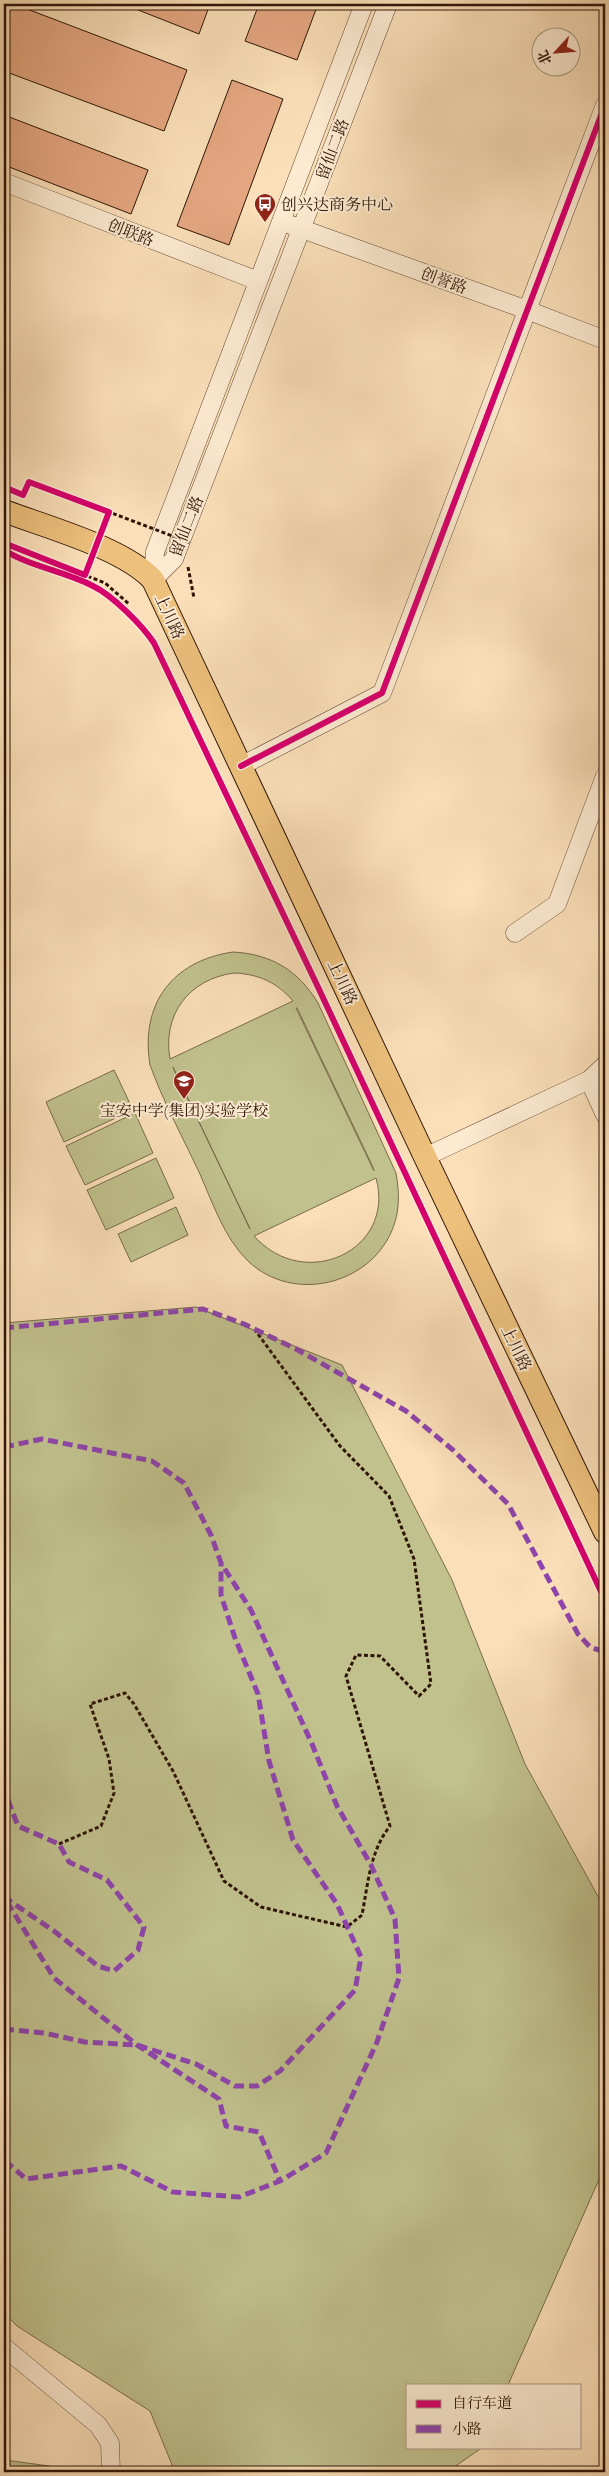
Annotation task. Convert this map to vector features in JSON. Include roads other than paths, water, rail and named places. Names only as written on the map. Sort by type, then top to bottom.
[{"type":"main road","name":"上川路","points":[[4,511],[118,556],[147,574],[153,580],[425,1158],[605,1532]]},
{"type":"street","name":"留仙二路","points":[[153,580],[155,552],[364,4]]},
{"type":"street","name":"留仙二路","points":[[153,580],[174,559],[388,4]]},
{"type":"street","points":[[241,766],[382,693],[605,105]]},
{"type":"street","name":"创联路","points":[[4,182],[258,281]]},
{"type":"street","name":"创誉路","points":[[281,222],[605,340]]},
{"type":"street","points":[[515,933],[557,904],[605,776]]},
{"type":"street","points":[[425,1158],[589,1080],[605,1065]]},
{"type":"street","points":[[589,1080],[605,1115]]},
{"type":"street","points":[[4,2347],[98,2425],[110,2443],[111,2472]]},
{"type":"place","name":"创兴达商务中心","points":[[265,223]]},
{"type":"place","name":"宝安中学(集团)实验学校","points":[[184,1100]]}]
